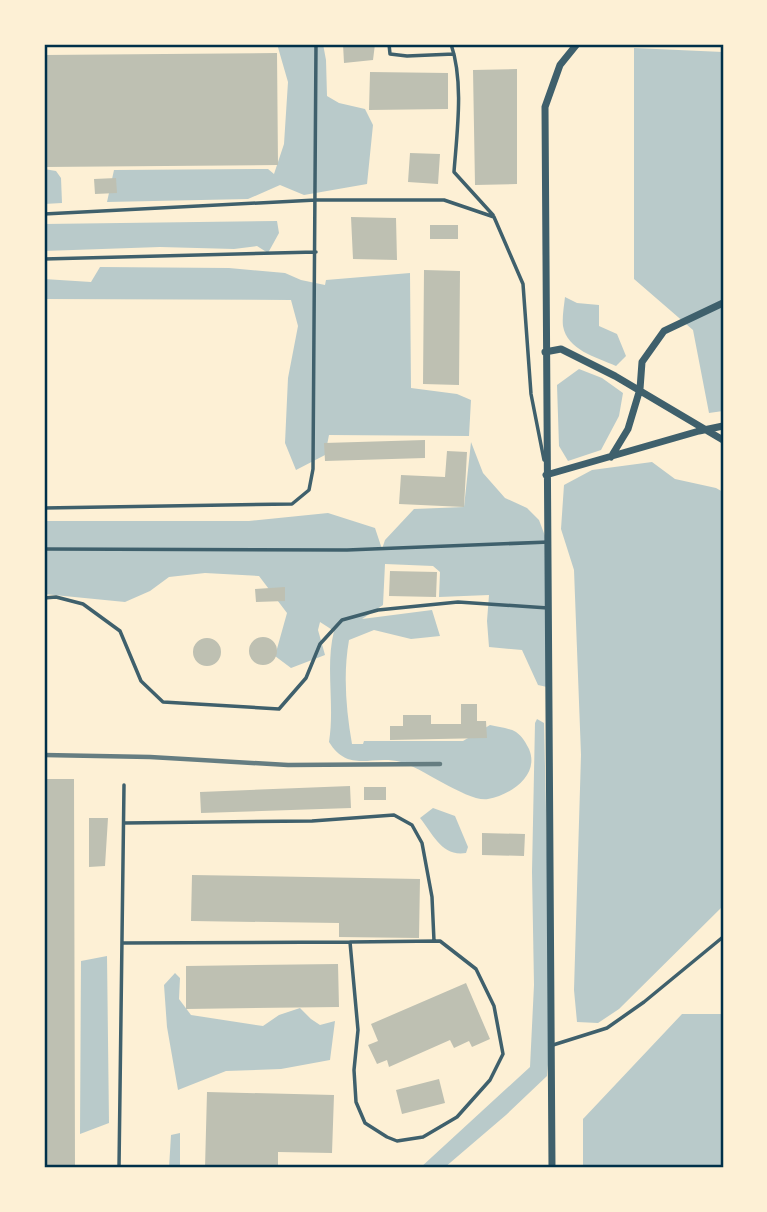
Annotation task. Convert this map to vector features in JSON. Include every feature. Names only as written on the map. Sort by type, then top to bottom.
[{"type":"street","points":[[552,1168],[545,107],[560,65],[577,44]]},
{"type":"street","points":[[611,457],[628,429],[640,389],[642,362],[664,331],[723,303]]},
{"type":"street","points":[[545,352],[561,349],[640,389],[723,440]]},
{"type":"street","points":[[546,471],[611,457],[723,426]]},
{"type":"lane","points":[[44,508],[292,504],[309,490],[313,469],[316,44]]},
{"type":"lane","points":[[388,44],[390,54],[454,54]]},
{"type":"lane","points":[[451,44],[458,113],[454,172],[494,217],[523,284],[531,394],[546,471]]},
{"type":"lane","points":[[44,214],[316,200],[444,200],[494,217]]},
{"type":"lane","points":[[44,259],[316,252]]},
{"type":"lane","points":[[44,549],[347,550],[549,542]]},
{"type":"lane","points":[[44,598],[56,597],[83,604],[120,631],[141,681],[163,702],[279,709],[306,678],[320,644],[342,620],[378,610],[458,602],[548,608]]},
{"type":"lane","points":[[119,1168],[124,785]]},
{"type":"lane","points":[[124,823],[312,821],[394,815],[412,825],[422,843],[432,897],[434,941]]},
{"type":"lane","points":[[551,1046],[607,1028],[644,1002],[723,937]]},
{"type":"lane","points":[[122,943],[440,941],[476,969],[494,1006],[503,1054],[490,1080],[457,1116],[423,1137],[397,1141],[365,1123],[356,1102],[354,1070],[358,1030],[349,942]]},
{"type":"shaded area","points":[[277,44],[323,44],[327,96],[339,103],[365,109],[373,125],[367,184],[304,195],[280,185],[248,199],[107,202],[114,170],[268,169],[274,174],[284,144],[288,82]]},
{"type":"shaded area","points":[[634,48],[723,52],[723,411],[709,413],[693,330],[634,279]]},
{"type":"shaded area","points":[[44,169],[56,171],[61,178],[62,203],[44,204]]},
{"type":"shaded area","points":[[277,221],[279,233],[268,253],[257,246],[234,249],[160,247],[44,251],[44,224]]},
{"type":"shaded area","points":[[100,267],[229,268],[285,273],[301,280],[325,285],[326,280],[410,273],[411,388],[457,394],[471,400],[469,436],[329,435],[325,455],[296,470],[285,443],[288,378],[298,326],[291,300],[44,299],[44,279],[91,282]]},
{"type":"shaded area","points":[[565,297],[577,303],[599,305],[599,326],[617,334],[626,356],[616,366],[584,352],[570,341],[563,326]]},
{"type":"shaded area","points":[[579,369],[602,378],[623,393],[619,416],[601,450],[568,461],[559,446],[557,385]]},
{"type":"shaded area","points":[[471,442],[483,473],[505,498],[527,508],[539,520],[545,536],[547,687],[538,685],[522,650],[489,647],[489,595],[439,597],[440,572],[433,566],[385,564],[383,605],[362,619],[432,610],[440,636],[411,639],[374,630],[349,640],[346,666],[347,705],[352,744],[363,744],[364,741],[463,741],[490,725],[516,732],[529,749],[530,767],[521,782],[497,797],[480,799],[469,796],[401,762],[353,760],[337,752],[329,742],[330,658],[334,631],[320,622],[318,630],[325,655],[291,668],[275,656],[287,613],[259,576],[205,573],[169,577],[150,591],[125,602],[44,594],[44,521],[249,521],[328,513],[375,528],[382,549],[385,540],[414,509],[464,507]]},
{"type":"shaded area","points":[[652,462],[675,479],[723,492],[723,906],[619,1009],[598,1023],[577,1022],[574,990],[581,755],[574,570],[561,529],[564,485],[592,470]]},
{"type":"shaded area","points":[[537,719],[544,723],[551,1031],[547,1076],[444,1168],[420,1168],[530,1067],[534,985],[532,872]]},
{"type":"shaded area","points":[[433,808],[455,816],[468,847],[466,853],[444,848],[420,818]]},
{"type":"shaded area","points":[[107,956],[109,1123],[80,1134],[81,961]]},
{"type":"shaded area","points":[[175,973],[180,978],[179,999],[191,1015],[263,1026],[279,1015],[300,1008],[320,1025],[335,1021],[330,1060],[281,1069],[226,1071],[178,1090],[167,1027],[164,985]]},
{"type":"shaded area","points":[[682,1014],[723,1014],[723,1168],[583,1168],[583,1119]]},
{"type":"shaded area","points":[[180,1133],[180,1168],[169,1168],[171,1135]]},
{"type":"building","points":[[343,44],[375,44],[373,60],[344,63]]},
{"type":"building","points":[[277,53],[278,165],[44,167],[44,55]]},
{"type":"building","points":[[517,69],[517,184],[475,185],[473,70]]},
{"type":"building","points":[[370,72],[448,73],[448,109],[369,110]]},
{"type":"building","points":[[410,153],[440,154],[438,184],[408,182]]},
{"type":"building","points":[[116,178],[117,193],[95,194],[94,179]]},
{"type":"building","points":[[351,217],[396,218],[397,260],[353,259]]},
{"type":"building","points":[[430,225],[458,225],[458,239],[430,239]]},
{"type":"building","points":[[424,270],[460,271],[459,385],[423,384]]},
{"type":"building","points":[[425,440],[425,458],[325,461],[324,443]]},
{"type":"building","points":[[447,451],[467,452],[464,507],[399,504],[401,475],[445,477]]},
{"type":"building","points":[[390,571],[437,572],[436,597],[389,596]]},
{"type":"building","points":[[285,587],[285,601],[256,602],[255,589]]},
{"type":"building","points":[[263,637],[273,641],[277,651],[273,661],[263,665],[253,661],[249,651],[253,641]]},
{"type":"building","points":[[207,638],[217,642],[221,652],[217,662],[207,666],[197,662],[193,652],[197,642]]},
{"type":"building","points":[[461,704],[477,704],[477,721],[486,721],[487,738],[390,740],[390,726],[403,726],[403,715],[431,715],[431,724],[461,724]]},
{"type":"building","points":[[44,779],[74,779],[75,1168],[44,1168]]},
{"type":"building","points":[[350,786],[351,808],[201,813],[200,792]]},
{"type":"building","points":[[364,787],[386,787],[386,800],[364,800]]},
{"type":"building","points":[[89,818],[108,818],[105,866],[89,867]]},
{"type":"building","points":[[482,833],[525,834],[524,856],[482,855]]},
{"type":"building","points":[[192,875],[420,879],[419,938],[339,937],[339,923],[191,921]]},
{"type":"building","points":[[338,964],[339,1007],[186,1009],[186,966]]},
{"type":"building","points":[[466,983],[490,1039],[472,1047],[469,1041],[454,1048],[450,1040],[389,1067],[387,1060],[377,1064],[368,1045],[378,1041],[371,1024]]},
{"type":"building","points":[[439,1079],[445,1103],[402,1114],[396,1090]]},
{"type":"building","points":[[207,1092],[334,1095],[332,1153],[278,1152],[278,1168],[205,1168]]},
{"type":"railway","points":[[44,755],[150,757],[288,765],[440,764]]}]
